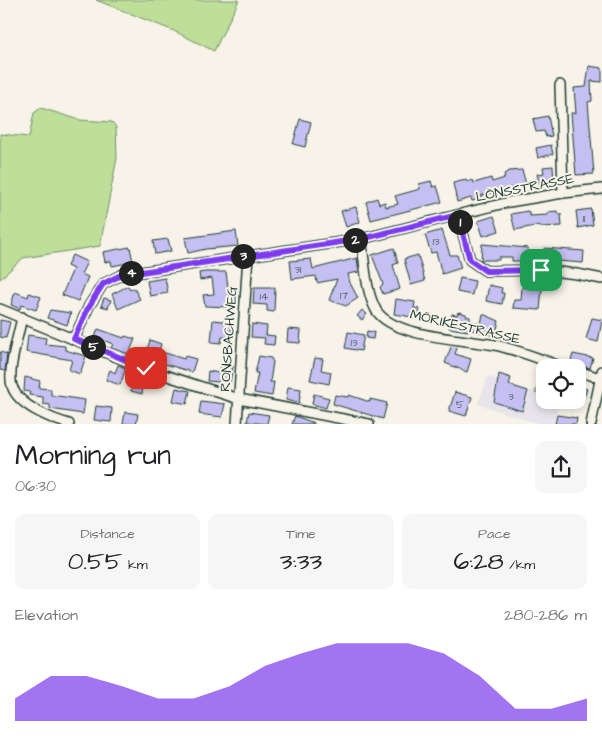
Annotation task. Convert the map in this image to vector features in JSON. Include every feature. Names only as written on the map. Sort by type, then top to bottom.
[{"type":"street","points":[[560,85],[563,193]]},
{"type":"street","name":"LÖNSSTRASSE","points":[[74,339],[89,306],[103,284],[121,275],[361,239],[458,215],[563,193],[602,189]]},
{"type":"street","points":[[458,215],[470,260],[486,271],[541,270],[602,279]]},
{"type":"street","name":"MÖRIKESTRASSE","points":[[361,239],[370,296],[376,310],[388,322],[421,333],[497,345],[538,359]]},
{"type":"street","name":"RONSBACHWEG","points":[[237,424],[248,256]]},
{"type":"street","points":[[0,309],[146,368],[238,398],[369,424]]},
{"type":"street","points":[[22,317],[12,372],[12,387],[26,403],[48,418],[69,424]]},
{"type":"street","points":[[586,373],[601,374],[590,424]]},
{"type":"shaded area","points":[[488,376],[536,393],[536,409],[558,409],[553,424],[540,424],[478,404]]},
{"type":"green space","points":[[96,0],[239,0],[214,51],[174,31]]},
{"type":"green space","points":[[41,108],[80,120],[112,122],[116,127],[117,158],[100,246],[23,258],[0,279],[0,134],[29,137],[34,113]]},
{"type":"building","points":[[589,66],[602,68],[602,82],[591,81],[592,101],[588,102],[594,174],[576,175],[571,113],[576,113],[574,88],[586,87]]},
{"type":"building","points":[[548,116],[552,136],[546,137],[544,131],[536,132],[533,119]]},
{"type":"building","points":[[300,119],[311,122],[305,147],[293,144]]},
{"type":"building","points":[[551,145],[553,154],[538,158],[536,148]]},
{"type":"building","points":[[553,166],[554,182],[539,183],[537,174],[544,173],[543,167]]},
{"type":"building","points":[[522,170],[526,184],[480,196],[481,199],[472,201],[471,198],[457,202],[453,183],[473,180],[474,183],[491,178],[492,182],[505,178],[504,174],[509,171]]},
{"type":"building","points":[[431,181],[433,187],[437,186],[442,202],[371,220],[366,202],[377,198],[379,204],[385,202],[386,207],[398,204],[395,196],[420,189],[419,184]]},
{"type":"building","points":[[356,207],[360,222],[346,227],[341,211]]},
{"type":"building","points":[[591,209],[593,225],[578,228],[576,211]]},
{"type":"building","points":[[528,211],[530,216],[548,215],[548,212],[557,211],[557,214],[561,214],[562,226],[540,227],[540,225],[515,230],[511,214]]},
{"type":"building","points":[[494,216],[499,231],[483,236],[478,221]]},
{"type":"building","points":[[442,230],[450,255],[457,255],[461,268],[442,274],[436,252],[431,253],[425,235]]},
{"type":"building","points":[[236,231],[238,246],[188,253],[185,238]]},
{"type":"building","points":[[168,239],[171,251],[155,254],[153,241]]},
{"type":"building","points":[[482,244],[528,248],[528,261],[512,261],[512,257],[499,257],[499,260],[481,260]]},
{"type":"building","points":[[130,247],[133,262],[112,266],[111,261],[105,262],[103,252]]},
{"type":"building","points":[[394,248],[398,263],[393,265],[400,289],[383,294],[380,287],[383,284],[372,255]]},
{"type":"building","points":[[544,248],[584,251],[583,263],[544,260]]},
{"type":"building","points":[[72,255],[87,262],[81,274],[88,277],[78,301],[62,295],[73,269],[67,266]]},
{"type":"building","points":[[418,255],[425,281],[411,285],[404,259]]},
{"type":"building","points":[[357,258],[359,272],[348,274],[350,283],[358,298],[346,306],[329,300],[337,279],[317,283],[316,276],[292,279],[290,261],[311,259],[313,269]]},
{"type":"building","points":[[226,272],[231,307],[205,306],[203,295],[214,294],[212,278],[200,280],[199,273]]},
{"type":"building","points":[[165,278],[168,293],[150,296],[147,281]]},
{"type":"building","points":[[460,278],[475,281],[472,295],[457,292]]},
{"type":"building","points":[[489,285],[502,288],[501,293],[504,293],[502,304],[486,301]]},
{"type":"building","points":[[128,286],[130,290],[134,288],[140,299],[118,309],[112,294]]},
{"type":"building","points":[[522,287],[542,289],[540,310],[513,308],[514,300],[521,300]]},
{"type":"building","points":[[254,288],[275,288],[274,312],[267,311],[267,305],[253,304]]},
{"type":"building","points":[[15,292],[28,297],[29,293],[41,297],[36,310],[21,305],[20,309],[11,305]]},
{"type":"building","points":[[104,298],[111,300],[108,308],[101,306]]},
{"type":"building","points":[[396,299],[415,302],[414,308],[420,309],[418,318],[394,314]]},
{"type":"building","points":[[50,310],[71,313],[67,325],[47,318]]},
{"type":"building","points":[[362,310],[367,314],[362,320],[357,316]]},
{"type":"building","points":[[458,312],[470,317],[470,321],[481,324],[483,314],[499,321],[495,336],[468,329],[468,331],[449,328],[452,314],[457,315]]},
{"type":"building","points":[[592,318],[602,320],[598,342],[586,339]]},
{"type":"building","points":[[0,320],[10,322],[6,338],[0,337]]},
{"type":"building","points":[[213,320],[232,322],[231,338],[222,337],[221,343],[211,342]]},
{"type":"building","points":[[252,324],[267,326],[266,335],[275,336],[274,345],[264,344],[265,338],[251,337]]},
{"type":"building","points":[[98,329],[124,338],[125,336],[135,339],[129,354],[111,348],[113,344],[95,337]]},
{"type":"building","points":[[288,329],[301,330],[300,343],[287,342]]},
{"type":"building","points":[[367,331],[374,332],[373,339],[366,338]]},
{"type":"building","points":[[348,332],[364,335],[361,351],[345,348]]},
{"type":"building","points":[[28,335],[46,338],[45,344],[65,346],[65,350],[86,356],[80,374],[69,370],[72,360],[26,352]]},
{"type":"building","points":[[150,340],[161,344],[159,351],[184,359],[185,356],[196,359],[192,372],[145,358]]},
{"type":"building","points":[[451,347],[457,348],[455,354],[471,359],[467,372],[445,363]]},
{"type":"building","points":[[0,352],[7,354],[5,371],[0,370]]},
{"type":"building","points":[[573,354],[593,358],[590,368],[586,367],[586,359],[572,359]]},
{"type":"building","points":[[259,356],[271,358],[273,362],[270,382],[274,382],[272,396],[254,393],[258,373],[255,373]]},
{"type":"building","points":[[315,358],[323,359],[321,370],[331,372],[329,384],[310,380]]},
{"type":"building","points":[[221,364],[233,366],[230,383],[207,381],[208,371],[219,373]]},
{"type":"building","points":[[118,365],[126,368],[120,385],[106,380],[110,370],[115,373]]},
{"type":"building","points":[[499,374],[511,378],[509,385],[528,391],[522,411],[494,402]]},
{"type":"building","points":[[25,377],[40,381],[39,388],[51,389],[51,395],[85,400],[83,414],[50,409],[50,405],[43,404],[43,397],[29,395],[30,392],[24,391]]},
{"type":"building","points":[[134,383],[143,386],[142,394],[131,391]]},
{"type":"building","points":[[288,387],[301,389],[299,403],[286,400]]},
{"type":"building","points":[[176,388],[190,391],[187,404],[173,401]]},
{"type":"building","points":[[455,392],[472,397],[466,416],[449,411]]},
{"type":"building","points":[[314,394],[329,398],[326,408],[312,404]]},
{"type":"building","points":[[335,395],[348,397],[349,395],[370,402],[370,399],[387,403],[383,419],[333,404]]},
{"type":"building","points":[[201,401],[225,404],[222,417],[199,414]]},
{"type":"building","points":[[96,406],[112,408],[111,422],[94,420]]},
{"type":"building","points":[[125,412],[138,414],[136,424],[123,424]]},
{"type":"building","points":[[249,412],[269,415],[267,424],[247,422]]},
{"type":"building","points":[[557,415],[577,418],[576,424],[555,424]]},
{"type":"building","points":[[295,416],[314,423],[314,424],[292,424]]},
{"type":"route","points":[[146,368],[74,339],[89,306],[103,284],[121,275],[361,239],[458,215],[470,260],[486,271],[541,270]]}]
